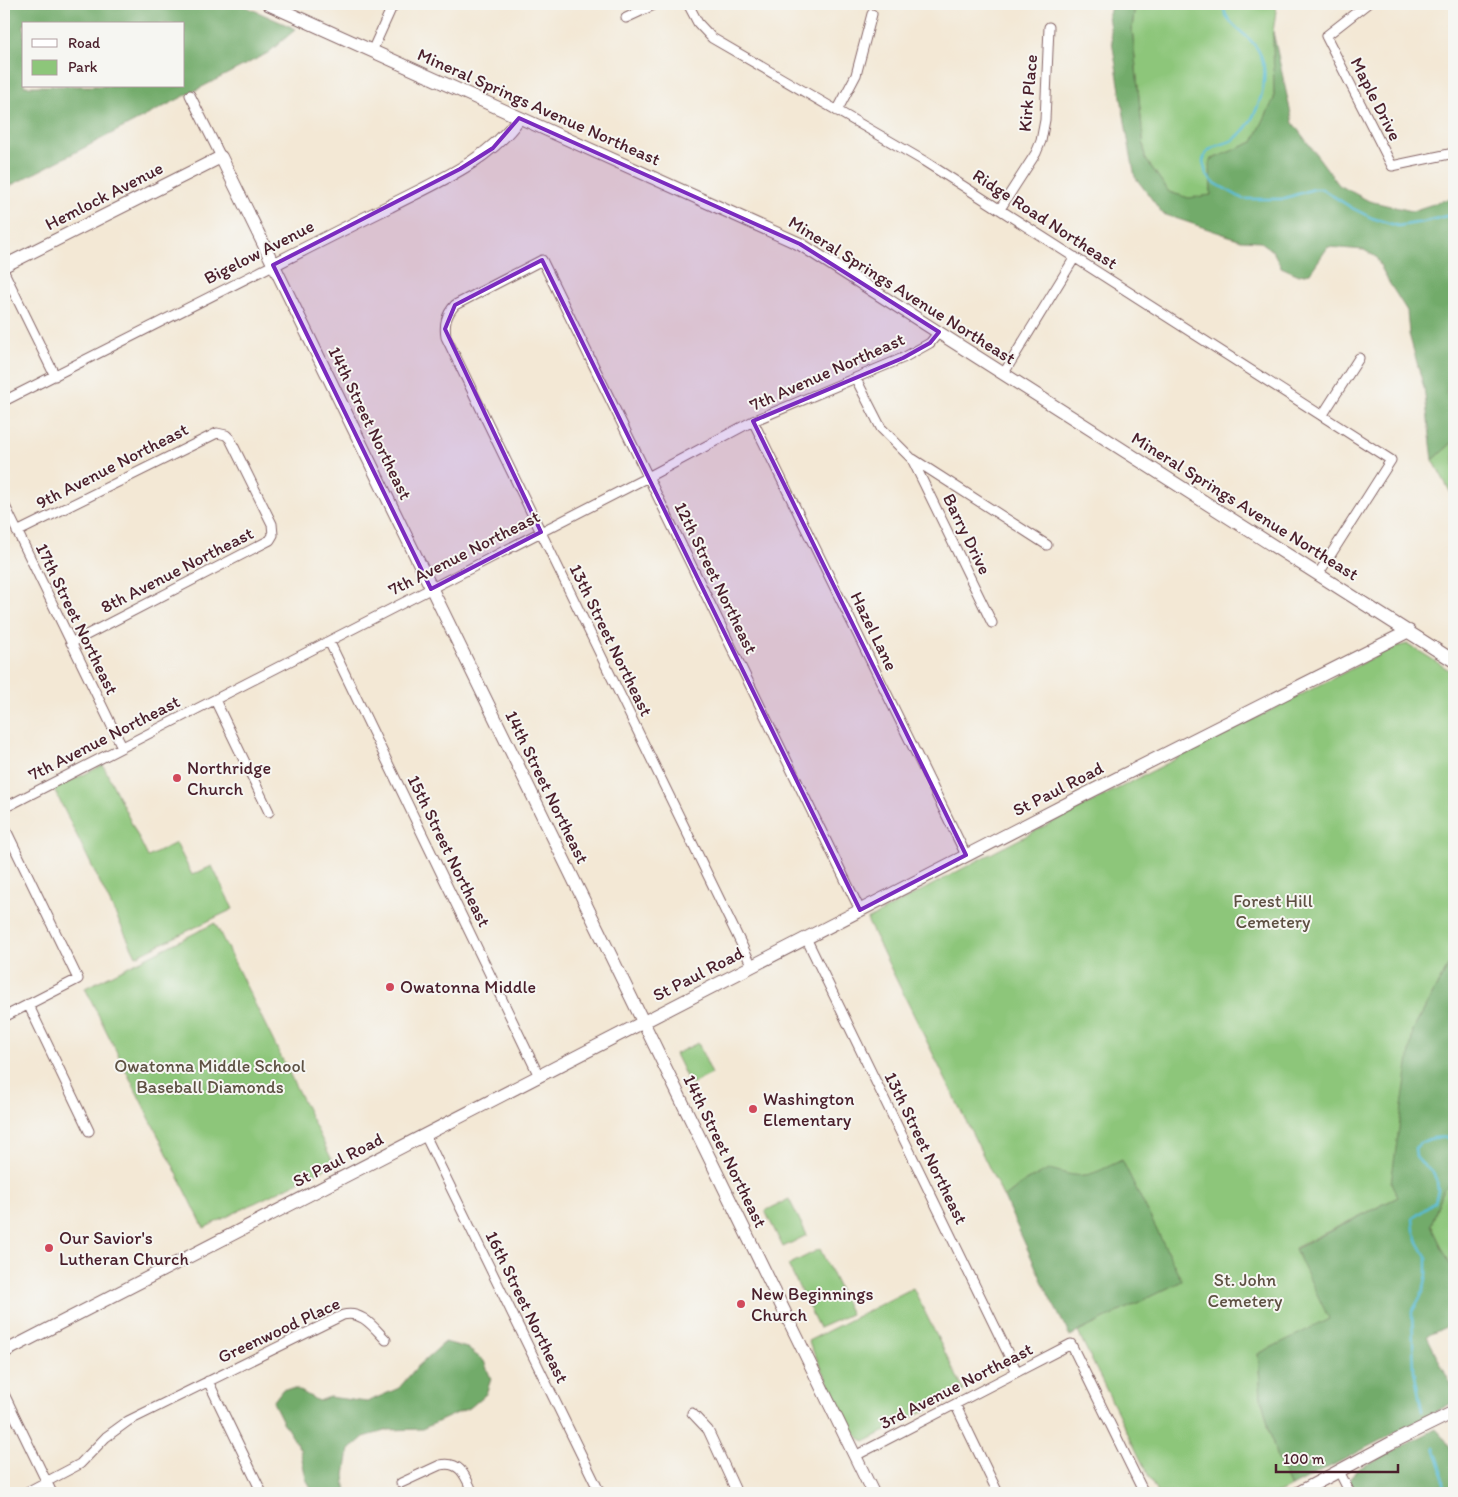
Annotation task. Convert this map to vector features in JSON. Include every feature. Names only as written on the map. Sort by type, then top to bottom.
[{"type":"street","name":"Mineral Springs Avenue Northeast","points":[[268,4],[800,244],[1454,661]]},
{"type":"street","points":[[372,51],[395,4]]},
{"type":"street","points":[[626,18],[656,4]]},
{"type":"street","name":"Ridge Road Northeast","points":[[688,4],[698,23],[712,38],[924,161],[1391,460],[1318,573]]},
{"type":"street","name":"Maple Drive","points":[[1367,4],[1326,36],[1392,166],[1454,153]]},
{"type":"street","points":[[837,111],[856,75],[872,14]]},
{"type":"street","name":"Kirk Place","points":[[1000,209],[1036,153],[1041,141],[1045,120],[1049,27]]},
{"type":"street","name":"14th Street Northeast","points":[[190,95],[873,1493]]},
{"type":"street","name":"Bigelow Avenue","points":[[4,401],[460,169],[493,148],[509,132],[519,118]]},
{"type":"street","name":"Hemlock Avenue","points":[[4,266],[221,157]]},
{"type":"street","points":[[1004,373],[1075,257]]},
{"type":"street","name":"12th Street Northeast","points":[[445,327],[447,316],[455,305],[542,260],[860,910]]},
{"type":"street","points":[[4,272],[55,376]]},
{"type":"street","name":"13th Street Northeast","points":[[445,327],[446,337],[752,966]]},
{"type":"street","name":"7th Avenue Northeast","points":[[4,808],[329,642],[753,421],[903,358],[930,342],[939,332]]},
{"type":"street","points":[[1322,416],[1359,358]]},
{"type":"street","name":"Barry Drive","points":[[856,379],[881,428],[912,459],[1047,545]]},
{"type":"street","name":"Hazel Lane","points":[[753,421],[966,855]]},
{"type":"street","name":"9th Avenue Northeast","points":[[17,532],[212,434],[222,434],[230,439],[272,524],[273,535],[270,540]]},
{"type":"street","name":"Barry Drive","points":[[912,459],[992,623]]},
{"type":"street","name":"17th Street Northeast","points":[[4,504],[122,747]]},
{"type":"street","name":"8th Avenue Northeast","points":[[71,643],[270,540]]},
{"type":"street","name":"St Paul Road","points":[[4,1352],[966,855],[1409,631]]},
{"type":"street","name":"15th Street Northeast","points":[[329,642],[540,1076]]},
{"type":"street","points":[[215,700],[269,812]]},
{"type":"street","points":[[4,826],[78,978],[4,1016]]},
{"type":"street","name":"13th Street Northeast","points":[[806,938],[1017,1372]]},
{"type":"street","points":[[28,1004],[89,1131]]},
{"type":"street","name":"16th Street Northeast","points":[[425,1135],[600,1493]]},
{"type":"street","name":"Greenwood Place","points":[[25,1493],[80,1464],[106,1437],[128,1421],[350,1314],[362,1317],[386,1340]]},
{"type":"street","name":"3rd Avenue Northeast","points":[[855,1456],[1071,1344],[1144,1493]]},
{"type":"street","points":[[208,1382],[262,1493]]},
{"type":"street","points":[[4,1394],[52,1493]]},
{"type":"street","points":[[956,1404],[998,1493]]},
{"type":"street","points":[[1298,1493],[1454,1412]]},
{"type":"street","points":[[692,1413],[708,1430],[737,1493]]},
{"type":"street","points":[[401,1484],[440,1465],[453,1464],[462,1470],[473,1493]]},
{"type":"street","points":[[1339,1471],[1350,1493]]},
{"type":"highlighted area","points":[[519,118],[800,244],[939,332],[930,343],[903,358],[753,421],[966,855],[860,910],[542,260],[455,305],[445,329],[541,532],[431,589],[273,265],[460,169],[493,148]]},
{"type":"green space","points":[[4,4],[240,4],[296,29],[268,53],[4,189]]},
{"type":"green space","points":[[1112,4],[1135,4],[1132,28],[1145,158],[1169,192],[1189,198],[1211,195],[1210,160],[1253,142],[1274,99],[1273,32],[1293,123],[1339,185],[1369,201],[1412,211],[1454,197],[1454,386],[1446,391],[1454,408],[1454,441],[1433,460],[1424,388],[1409,334],[1407,311],[1388,281],[1376,257],[1364,250],[1328,247],[1310,273],[1299,275],[1281,267],[1273,251],[1260,241],[1241,240],[1163,214],[1135,177],[1108,16]]},
{"type":"green space","points":[[1135,4],[1277,4],[1273,32],[1274,99],[1253,142],[1210,160],[1211,195],[1189,199],[1169,192],[1145,158],[1132,28]]},
{"type":"green space","points":[[1454,441],[1454,499],[1433,460]]},
{"type":"green space","name":"Forest Hill Cemetery","points":[[1408,644],[1454,673],[1454,955],[1413,1030],[1398,1197],[1295,1248],[1330,1319],[1258,1354],[1261,1397],[1276,1455],[1291,1487],[1279,1493],[1157,1493],[1078,1332],[1182,1281],[1122,1161],[1090,1175],[1071,1176],[1050,1170],[1027,1180],[1004,1198],[867,920],[973,863],[1394,647]]},
{"type":"green space","points":[[103,765],[148,857],[176,843],[192,875],[212,866],[233,909],[136,956],[54,789]]},
{"type":"green space","name":"Owatonna Middle School Baseball Diamonds","points":[[215,923],[334,1164],[204,1228],[85,988]]},
{"type":"green space","points":[[1454,955],[1454,1180],[1443,1191],[1431,1225],[1454,1272],[1454,1323],[1427,1336],[1454,1391],[1454,1402],[1291,1487],[1276,1455],[1261,1397],[1258,1354],[1329,1319],[1295,1249],[1398,1197],[1391,1183],[1413,1030]]},
{"type":"green space","points":[[698,1043],[712,1074],[690,1085],[675,1054]]},
{"type":"green space","points":[[1122,1160],[1182,1281],[1070,1336],[1049,1296],[1004,1198],[1027,1180],[1051,1169],[1072,1175],[1087,1175]]},
{"type":"green space","points":[[1454,1180],[1454,1272],[1431,1225],[1443,1191]]},
{"type":"green space","points":[[789,1199],[807,1235],[783,1247],[765,1211]]},
{"type":"green space","points":[[820,1249],[851,1314],[819,1328],[788,1265]]},
{"type":"green space","points":[[913,1288],[964,1391],[866,1441],[860,1439],[854,1433],[808,1341]]},
{"type":"green space","points":[[445,1342],[467,1348],[484,1361],[491,1379],[486,1394],[471,1407],[422,1429],[388,1430],[364,1437],[349,1450],[344,1482],[348,1493],[314,1493],[306,1479],[300,1449],[273,1402],[283,1389],[297,1389],[318,1401],[329,1397],[367,1402],[399,1388],[415,1369]]},
{"type":"green space","points":[[1436,1429],[1448,1444],[1453,1458],[1454,1493],[1355,1493],[1349,1480],[1356,1470]]},
{"type":"waterway","points":[[1223,4],[1229,20],[1258,49],[1264,66],[1264,78],[1259,102],[1248,124],[1233,140],[1213,147],[1205,156],[1203,161],[1206,174],[1213,182],[1243,199],[1282,199],[1314,189],[1322,189],[1372,218],[1398,226],[1454,214]]},
{"type":"waterway","points":[[1422,1410],[1414,1371],[1412,1312],[1423,1292],[1427,1274],[1427,1258],[1418,1242],[1413,1218],[1435,1202],[1438,1190],[1437,1181],[1432,1171],[1421,1163],[1416,1156],[1415,1148],[1429,1139],[1454,1138]]},
{"type":"waterway","points":[[1434,1447],[1442,1471],[1444,1493]]},
{"type":"place","name":"Northridge Church","points":[[177,778]]},
{"type":"place","name":"Owatonna Middle","points":[[390,987]]},
{"type":"place","name":"Washington Elementary","points":[[753,1109]]},
{"type":"place","name":"Our Savior's Lutheran Church","points":[[49,1248]]},
{"type":"place","name":"New Beginnings Church","points":[[741,1304]]},
{"type":"park label","name":"St. John Cemetery","points":[[1245,1290]]}]
